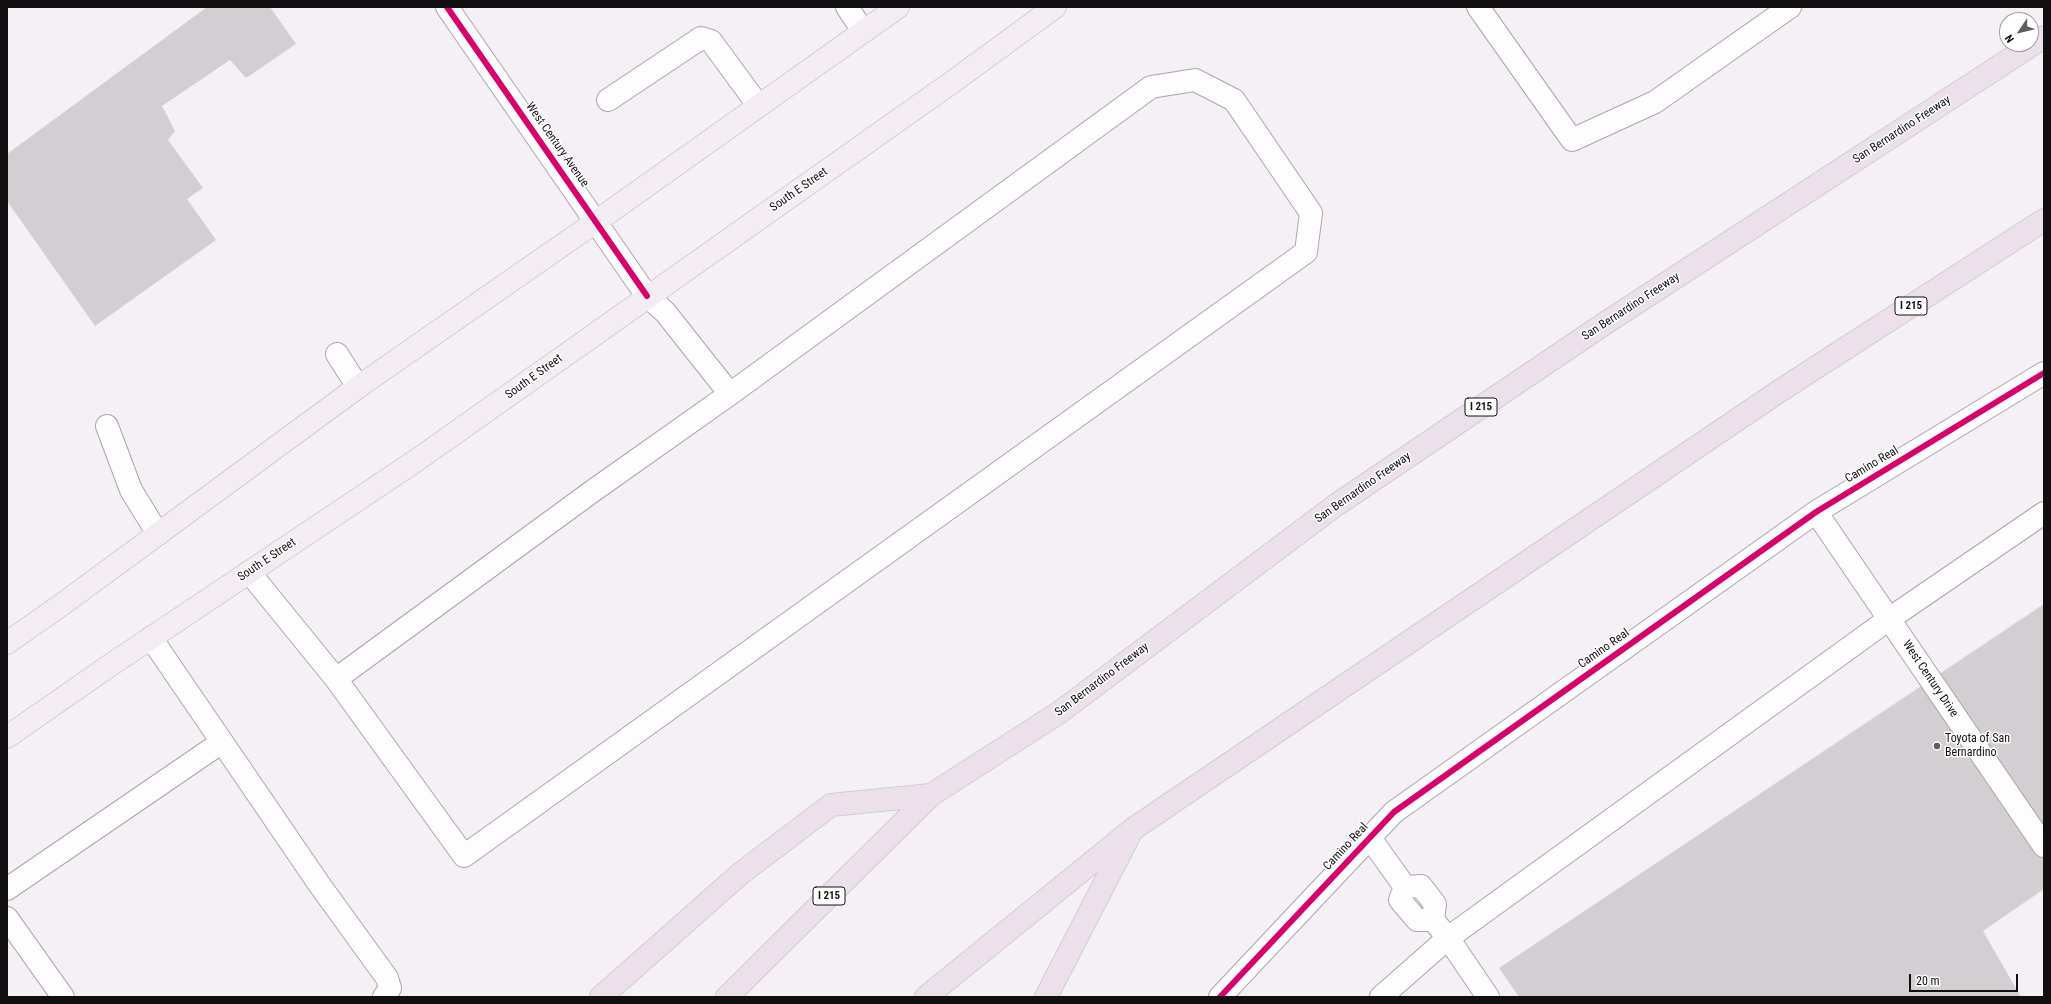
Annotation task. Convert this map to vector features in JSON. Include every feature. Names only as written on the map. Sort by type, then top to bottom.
[{"type":"highway","name":"San Bernardino Freeway","points":[[727,997],[931,795],[1060,712],[1336,505],[1604,324],[2044,37]]},
{"type":"highway","name":"I 215","points":[[926,997],[1132,829],[1778,392],[2044,220]]},
{"type":"highway","points":[[602,997],[740,874],[830,805],[931,795]]},
{"type":"highway","points":[[1046,997],[1132,829]]},
{"type":"main road","points":[[7,643],[358,387],[597,221],[758,105],[898,7]]},
{"type":"main road","name":"South E Street","points":[[7,737],[151,638],[414,462],[647,296],[945,88],[1055,7]]},
{"type":"street","name":"West Century Avenue","points":[[447,7],[597,221],[647,296],[665,312],[730,394]]},
{"type":"street","points":[[846,7],[863,31]]},
{"type":"street","points":[[1478,7],[1572,140],[1655,102],[1790,7]]},
{"type":"street","points":[[608,100],[701,38],[710,41],[758,105]]},
{"type":"street","points":[[249,572],[336,679],[464,856],[1306,252],[1311,213],[1234,100],[1195,80],[1151,87],[730,394],[590,493],[336,679]]},
{"type":"street","points":[[337,354],[358,387]]},
{"type":"street","name":"Camino Real","points":[[1220,997],[1394,812],[1816,512],[2044,373]]},
{"type":"street","points":[[107,426],[131,490],[158,534]]},
{"type":"street","name":"West Century Drive","points":[[1816,512],[2044,846]]},
{"type":"street","points":[[1381,997],[1448,938],[1889,619],[2044,513]]},
{"type":"street","points":[[151,638],[319,884],[387,978],[390,988],[384,997]]},
{"type":"street","points":[[7,889],[222,742]]},
{"type":"street","points":[[1370,838],[1405,887],[1400,900],[1417,920],[1433,920],[1448,938],[1488,997]]},
{"type":"street","points":[[7,918],[63,997]]},
{"type":"building","points":[[207,7],[270,7],[296,44],[246,78],[230,60],[162,106],[175,131],[168,140],[203,188],[187,199],[216,240],[95,326],[7,201],[7,154]]},
{"type":"building","name":"Toyota of San Bernardino","points":[[2044,604],[2044,889],[1983,931],[2021,997],[1519,997],[1499,968]]},
{"type":"cycle path","points":[[447,7],[647,296]]},
{"type":"cycle path","points":[[1220,997],[1394,812],[1816,512],[2044,373]]},
{"type":"place","name":"Toyota of San Bernardino","points":[[1937,746]]}]
